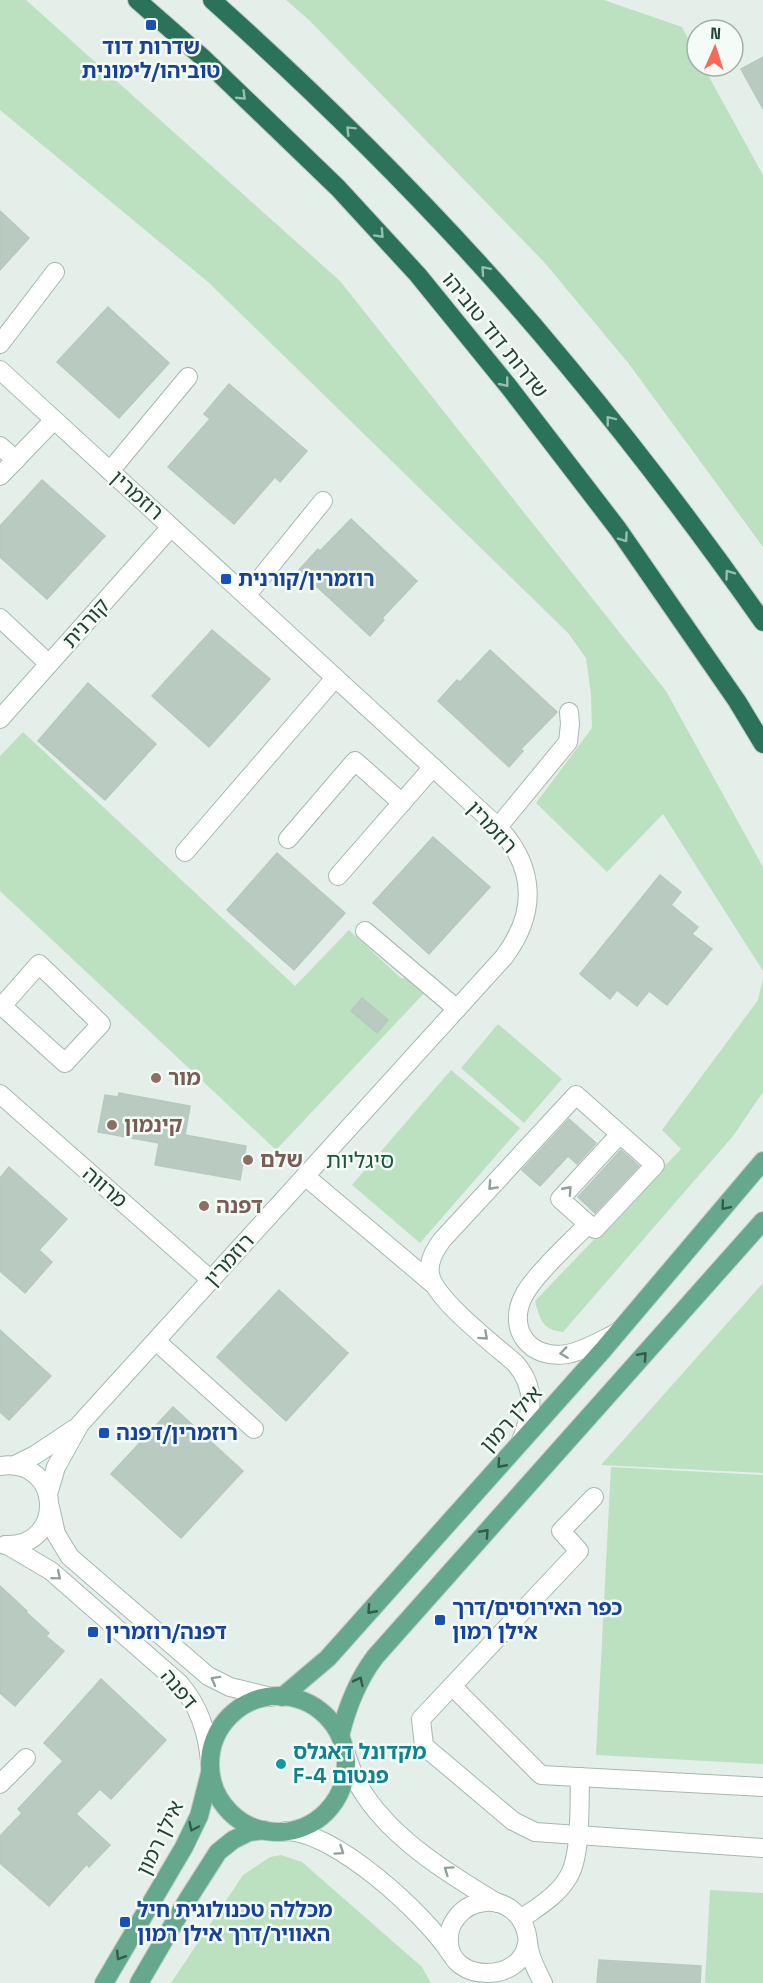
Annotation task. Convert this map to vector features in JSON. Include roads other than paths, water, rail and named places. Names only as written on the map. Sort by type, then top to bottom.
[{"type":"highway","name":"שדרות דוד טוביהו","points":[[137,0],[202,57],[338,188],[418,275],[509,387],[618,529],[737,700],[763,744]]},
{"type":"highway","name":"שדרות דוד טוביהו","points":[[212,0],[324,104],[478,263],[567,365],[699,532],[763,622]]},
{"type":"main road","name":"אילן רמון","points":[[276,1697],[328,1658],[618,1332],[763,1161]]},
{"type":"main road","points":[[139,1983],[218,1852],[233,1840],[249,1832],[296,1830],[314,1822],[330,1808],[344,1782],[343,1744],[352,1695],[361,1675],[763,1221]]},
{"type":"main road","points":[[264,1830],[244,1823],[228,1810],[216,1792],[210,1766],[215,1740],[225,1721],[250,1702],[276,1697],[292,1698],[312,1705],[328,1718],[343,1744]]},
{"type":"main road","name":"אילן רמון","points":[[104,1983],[184,1847],[199,1816],[210,1766]]},
{"type":"street","points":[[0,344],[56,272]]},
{"type":"street","name":"רוזמרין","points":[[0,370],[498,827],[508,838],[522,863],[528,890],[525,918],[513,945],[504,957],[81,1424],[56,1467],[46,1522],[36,1535],[26,1542],[2,1544]]},
{"type":"street","points":[[110,471],[188,377]]},
{"type":"street","points":[[0,476],[54,420]]},
{"type":"street","points":[[0,446],[16,460]]},
{"type":"street","points":[[246,596],[323,501]]},
{"type":"street","name":"קורנית","points":[[0,719],[171,527]]},
{"type":"street","points":[[0,618],[49,664]]},
{"type":"street","points":[[186,852],[335,678]]},
{"type":"street","points":[[498,827],[568,742],[569,712]]},
{"type":"street","points":[[288,839],[355,760],[402,803]]},
{"type":"street","points":[[338,876],[433,768]]},
{"type":"street","points":[[365,931],[457,1009]]},
{"type":"street","points":[[39,964],[100,1024],[65,1063],[1,1007],[39,964]]},
{"type":"street","name":"מרווה","points":[[0,1094],[211,1281]]},
{"type":"street","points":[[432,1283],[430,1263],[442,1240],[576,1095],[655,1165],[595,1229],[560,1199],[620,1134]]},
{"type":"street","points":[[305,1176],[432,1283],[442,1297],[516,1364],[531,1391],[532,1405],[529,1421],[521,1441]]},
{"type":"street","points":[[588,1224],[525,1293],[518,1308],[517,1322],[520,1334],[528,1344],[552,1355],[584,1349],[618,1332]]},
{"type":"street","points":[[156,1341],[254,1429]]},
{"type":"street","name":"רוזמרין","points":[[7,1466],[49,1447],[81,1424]]},
{"type":"street","points":[[7,1466],[30,1470],[37,1476],[49,1501]]},
{"type":"street","points":[[594,1497],[561,1531],[579,1551],[421,1719],[424,1746],[513,1821],[535,1832],[763,1848]]},
{"type":"street","name":"דפנה","points":[[49,1501],[56,1534],[70,1557],[201,1671],[230,1687],[276,1697]]},
{"type":"street","name":"דפנה","points":[[2,1544],[41,1564],[56,1575],[179,1683],[190,1696],[202,1720],[207,1738],[210,1766]]},
{"type":"street","points":[[452,1686],[540,1775],[763,1787]]},
{"type":"street","points":[[343,1744],[353,1775],[363,1792],[389,1824],[431,1858],[497,1903],[508,1907],[521,1919],[534,1965],[543,1983]]},
{"type":"street","points":[[0,1784],[26,1758]]},
{"type":"street","points":[[521,1919],[567,1881],[576,1863],[580,1777]]},
{"type":"street","points":[[286,1831],[307,1834],[344,1853],[418,1914],[443,1942],[463,1971],[474,1977],[505,1980],[522,1960],[527,1943]]},
{"type":"street","points":[[462,1983],[449,1939],[451,1927],[458,1916],[472,1905],[484,1902],[497,1903]]},
{"type":"place","name":"שדרות דוד טוביהו/לימונית","points":[[151,25]]},
{"type":"place","name":"רוזמרין/קורנית","points":[[226,579]]},
{"type":"place","name":"מור","points":[[156,1078]]},
{"type":"place","name":"קינמון","points":[[112,1125]]},
{"type":"place","name":"שלם","points":[[248,1160]]},
{"type":"place","name":"דפנה","points":[[204,1206]]},
{"type":"place","name":"רוזמרין/דפנה","points":[[104,1433]]},
{"type":"place","name":"כפר האירוסים/דרך אילן רמון","points":[[440,1620]]},
{"type":"place","name":"דפנה/רוזמרין","points":[[93,1632]]},
{"type":"place","name":"מקדונל דאגלס F-4 פנטום","points":[[281,1764]]},
{"type":"place","name":"מכללה טכנולוגית חיל האוויר/דרך אילן רמון","points":[[125,1922]]},
{"type":"district","name":"סיגליות","points":[[360,1160]]}]
